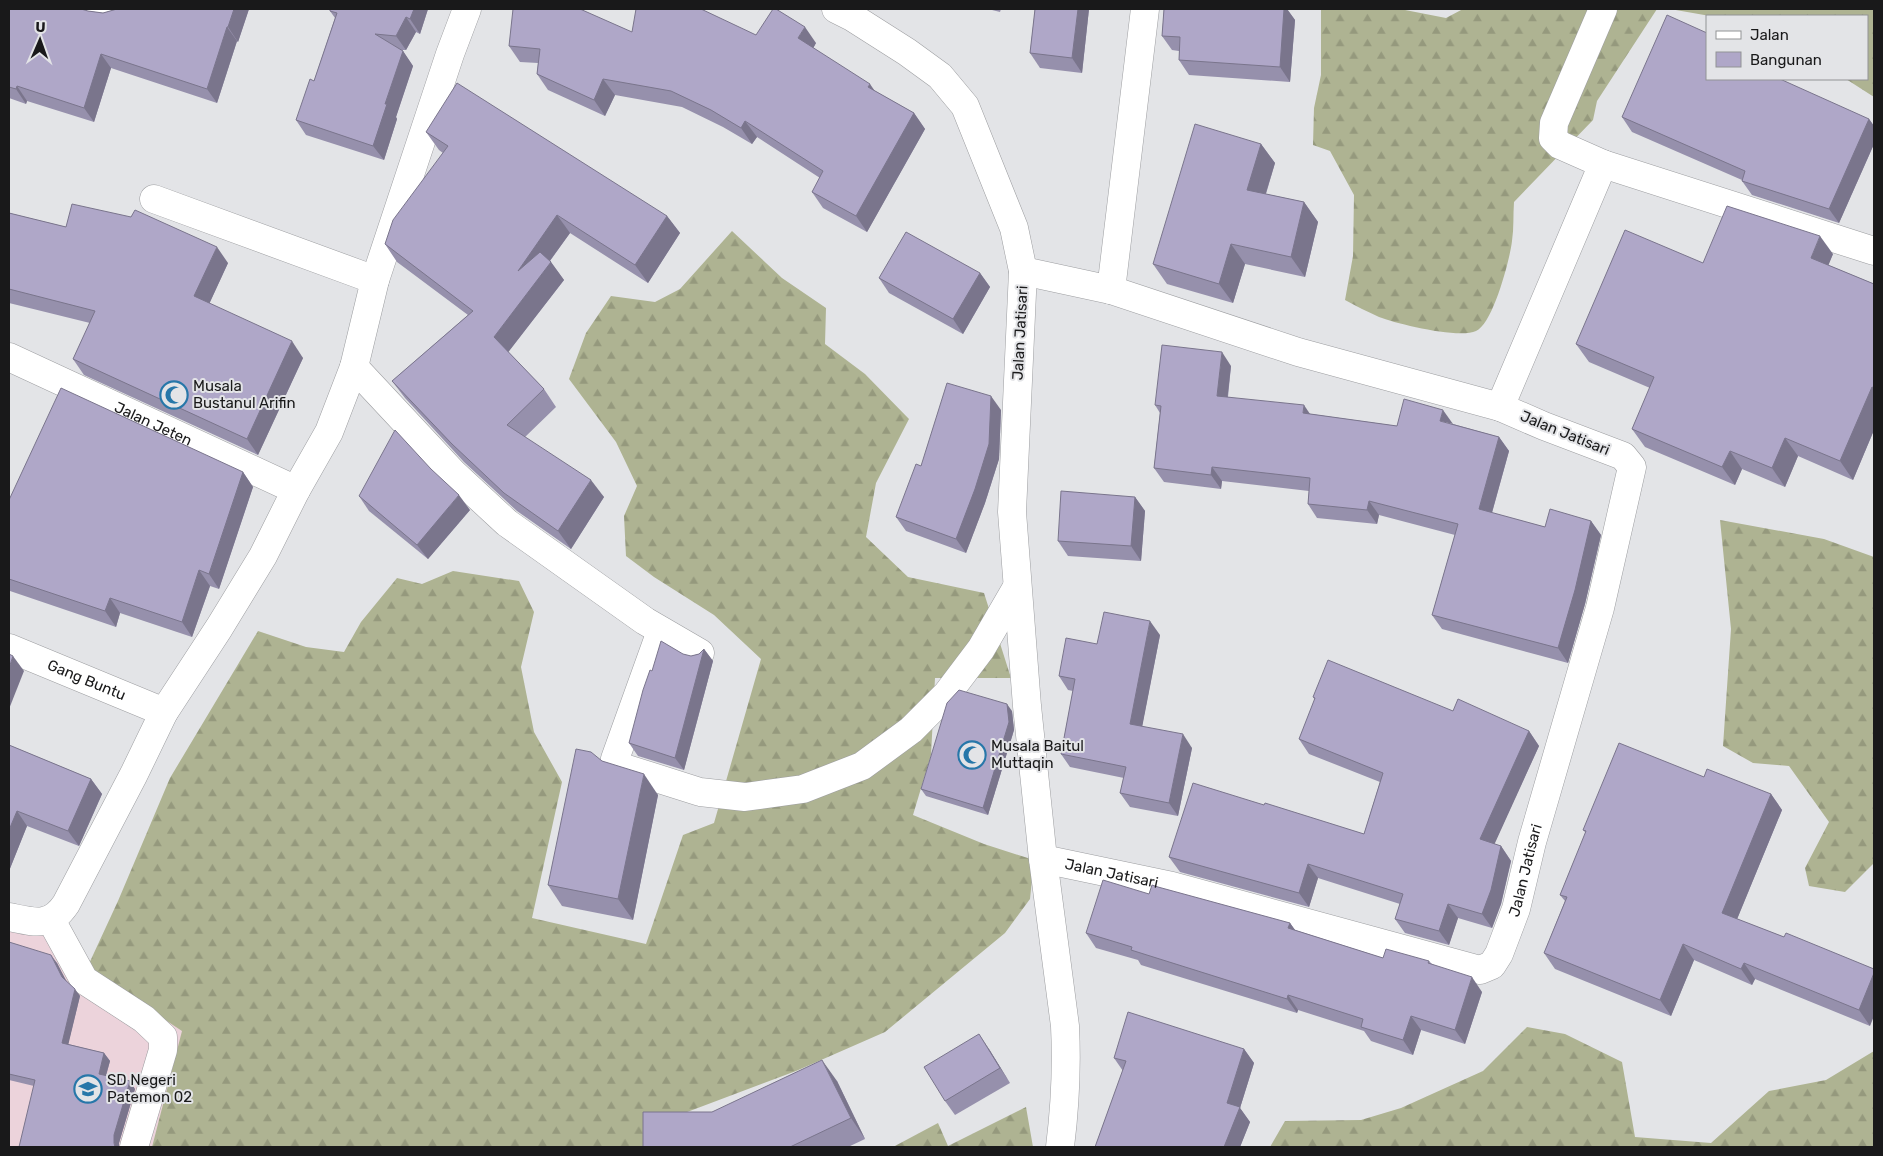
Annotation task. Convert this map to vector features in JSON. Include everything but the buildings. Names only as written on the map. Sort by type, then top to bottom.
[{"type":"street","points":[[95,9],[107,12],[121,9]]},
{"type":"street","points":[[16,918],[41,922],[51,920],[59,915],[134,774],[164,712],[263,556],[296,490],[329,432],[354,367],[375,280],[462,18],[467,9]]},
{"type":"street","points":[[1112,290],[1145,9]]},
{"type":"street","points":[[1603,9],[1554,123],[1553,138],[1560,145],[1603,164],[1874,251]]},
{"type":"street","points":[[848,12],[940,76],[965,106],[1014,228],[1023,271]]},
{"type":"street","points":[[1500,407],[1603,164]]},
{"type":"street","points":[[154,199],[375,280]]},
{"type":"street","name":"Jalan Jatisari","points":[[1043,859],[1172,886],[1480,970],[1492,966],[1500,954],[1516,909],[1532,842],[1600,608],[1632,467],[1623,456],[1500,407],[1298,352],[1142,302],[1112,290],[1023,271],[1012,512],[1027,706],[1043,859],[1065,1026],[1064,1117],[1060,1147]]},
{"type":"street","name":"Jalan Jeten","points":[[9,357],[296,490]]},
{"type":"street","points":[[354,367],[453,473],[507,523],[661,631],[700,653]]},
{"type":"street","points":[[661,631],[615,759],[621,767],[700,792],[745,797],[804,789],[862,766],[911,730],[947,694],[981,649],[1017,587]]},
{"type":"street","name":"Gang Buntu","points":[[9,648],[164,712]]},
{"type":"street","points":[[51,920],[84,980],[144,1019],[163,1037],[163,1050],[134,1147]]},
{"type":"shaded area","name":"SD Negeri Patemon 02","points":[[9,922],[40,929],[62,951],[183,1031],[152,1147],[9,1147]]},
{"type":"green space","points":[[1317,9],[1400,9],[1446,18],[1463,9],[1657,9],[1597,101],[1593,120],[1514,202],[1512,241],[1500,290],[1489,317],[1476,331],[1456,333],[1413,327],[1379,317],[1345,300],[1353,256],[1354,195],[1330,151],[1313,145],[1314,108],[1321,75],[1321,10]]},
{"type":"green space","points":[[1670,9],[1874,9],[1874,97],[1848,80],[1868,80],[1868,15],[1706,15]]},
{"type":"green space","points":[[732,231],[782,278],[826,308],[825,344],[865,374],[909,419],[876,483],[866,537],[908,577],[984,593],[1011,678],[935,678],[931,755],[913,815],[984,844],[1034,860],[1030,899],[1005,933],[885,1032],[796,1071],[658,1123],[649,1147],[152,1147],[182,1031],[87,968],[118,901],[170,778],[258,631],[306,647],[344,652],[361,622],[397,578],[422,584],[453,571],[519,581],[534,612],[521,667],[534,732],[562,782],[532,918],[646,944],[683,835],[714,823],[761,659],[714,615],[654,577],[626,556],[624,516],[637,486],[616,442],[569,379],[586,333],[611,296],[655,302],[680,289]]},
{"type":"green space","points":[[1720,520],[1824,539],[1874,557],[1874,863],[1845,892],[1809,886],[1805,868],[1829,822],[1789,766],[1753,763],[1723,746],[1731,629]]},
{"type":"green space","points":[[1527,1027],[1565,1034],[1622,1062],[1635,1137],[1711,1143],[1769,1091],[1826,1080],[1874,1051],[1874,1147],[1270,1147],[1285,1121],[1361,1120],[1401,1108],[1483,1071]]},
{"type":"green space","points":[[1026,1107],[1033,1147],[893,1147],[938,1123],[948,1146]]},
{"type":"place","name":"Musala Bustanul Arifin","points":[[174,395]]},
{"type":"place","name":"Musala Baitul Muttaqin","points":[[972,755]]},
{"type":"place","name":"SD Negeri Patemon 02","points":[[88,1089]]}]
